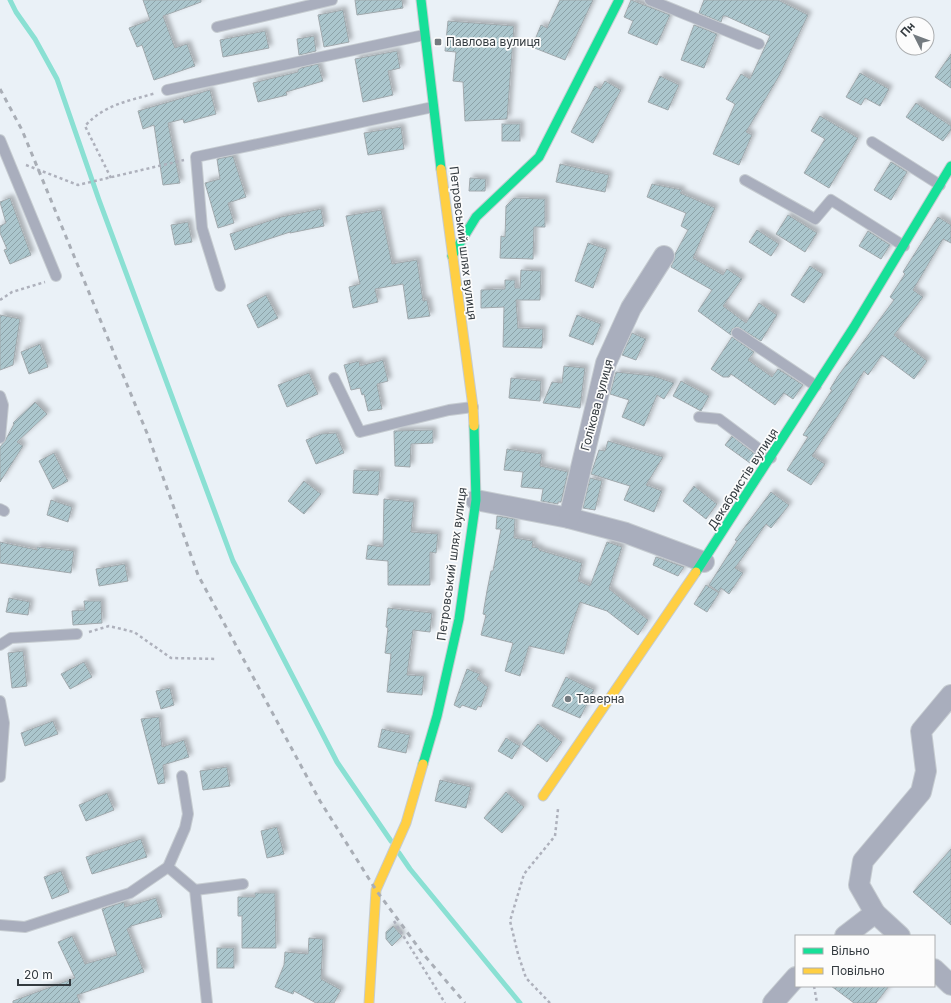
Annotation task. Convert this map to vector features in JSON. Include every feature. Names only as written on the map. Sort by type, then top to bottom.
[{"type":"street","name":"Петровський шлях вулиця","points":[[369,1003],[376,890],[406,823],[437,716],[459,619],[476,500],[473,407],[452,256],[420,0]]},
{"type":"street","points":[[452,256],[476,217],[539,156],[619,0]]},
{"type":"street","name":"Декабристів вулиця","points":[[543,796],[704,562],[904,246],[951,166]]},
{"type":"street","name":"Голікова вулиця","points":[[569,518],[606,363],[631,308],[664,256]]},
{"type":"street","points":[[476,500],[569,518],[626,533],[704,562]]},
{"type":"street","points":[[899,935],[875,913],[859,884],[863,861],[921,792],[926,771],[922,731],[951,695]]},
{"type":"street","points":[[846,935],[875,913]]},
{"type":"street","points":[[935,970],[951,985]]},
{"type":"street","points":[[773,1003],[795,979]]},
{"type":"lane","points":[[217,27],[332,0]]},
{"type":"lane","points":[[650,0],[759,44]]},
{"type":"lane","points":[[167,90],[424,35]]},
{"type":"lane","points":[[220,286],[202,228],[196,157],[433,107]]},
{"type":"lane","points":[[0,140],[10,160],[56,276]]},
{"type":"lane","points":[[872,142],[940,185]]},
{"type":"lane","points":[[745,180],[815,219],[831,200],[904,246]]},
{"type":"lane","points":[[737,333],[816,386]]},
{"type":"lane","points":[[334,378],[360,432],[449,410],[473,407]]},
{"type":"lane","points":[[0,396],[2,405],[0,438]]},
{"type":"lane","points":[[699,417],[719,419],[771,458]]},
{"type":"lane","points":[[0,645],[11,638],[77,634]]},
{"type":"lane","points":[[0,701],[4,723],[0,777]]},
{"type":"lane","points":[[0,925],[25,928],[130,893],[168,867],[185,828],[188,814],[182,776]]},
{"type":"lane","points":[[168,867],[195,890],[207,1003]]},
{"type":"lane","points":[[195,890],[243,884]]},
{"type":"path","points":[[111,178],[85,126],[109,106],[167,90]]},
{"type":"path","points":[[10,160],[78,184],[111,178],[196,157]]},
{"type":"path","points":[[0,300],[12,292],[47,282],[56,276]]},
{"type":"path","points":[[77,634],[109,626],[134,632],[171,658],[217,659]]},
{"type":"path","points":[[543,796],[558,809],[555,836],[524,874],[510,921],[518,954],[526,978],[550,1003]]},
{"type":"path","points":[[394,920],[445,1003]]},
{"type":"path","points":[[814,987],[817,1003]]},
{"type":"building","points":[[143,0],[201,0],[201,2],[163,16],[175,48],[187,44],[195,66],[154,80],[142,45],[137,47],[129,28],[150,20]]},
{"type":"building","points":[[355,0],[402,0],[403,8],[357,15]]},
{"type":"building","points":[[560,0],[593,0],[565,60],[532,47],[541,25],[547,28]]},
{"type":"building","points":[[631,0],[670,15],[657,45],[628,33],[633,21],[624,17]]},
{"type":"building","points":[[704,0],[778,0],[808,15],[779,76],[746,132],[752,135],[739,165],[713,154],[735,104],[726,99],[741,74],[750,79],[770,36],[726,16],[723,16],[721,22],[699,13]]},
{"type":"building","points":[[343,10],[349,42],[324,47],[318,15]]},
{"type":"building","points":[[448,21],[514,26],[507,119],[465,121],[463,82],[453,81],[456,52],[445,51]]},
{"type":"building","points":[[694,25],[717,34],[704,68],[681,60]]},
{"type":"building","points":[[265,31],[269,48],[223,57],[220,40]]},
{"type":"building","points":[[314,36],[316,51],[299,55],[297,39]]},
{"type":"building","points":[[397,51],[400,68],[388,71],[393,95],[363,102],[355,59]]},
{"type":"building","points":[[951,54],[951,88],[935,77]]},
{"type":"building","points":[[318,64],[323,81],[286,92],[287,95],[258,102],[253,83],[298,72],[301,68]]},
{"type":"building","points":[[860,73],[889,89],[880,106],[865,98],[861,105],[846,97]]},
{"type":"building","points":[[660,76],[679,85],[668,110],[648,102]]},
{"type":"building","points":[[605,81],[621,90],[593,143],[571,132],[595,86],[600,89]]},
{"type":"building","points":[[210,90],[216,114],[184,123],[183,119],[168,123],[180,183],[163,185],[154,125],[143,129],[138,111]]},
{"type":"building","points":[[916,103],[951,126],[951,130],[943,141],[906,117]]},
{"type":"building","points":[[820,116],[858,138],[829,188],[804,173],[825,139],[811,131]]},
{"type":"building","points":[[502,124],[520,124],[520,141],[502,141]]},
{"type":"building","points":[[401,127],[404,149],[368,155],[364,133]]},
{"type":"building","points":[[233,156],[246,197],[228,203],[234,223],[218,228],[205,183],[220,179],[217,159]]},
{"type":"building","points":[[891,162],[907,172],[891,200],[874,190]]},
{"type":"building","points":[[560,164],[609,175],[605,192],[556,182]]},
{"type":"building","points":[[470,178],[486,179],[485,191],[469,191]]},
{"type":"building","points":[[652,184],[682,190],[680,193],[715,208],[693,258],[723,275],[727,269],[742,279],[723,306],[746,323],[759,303],[777,315],[761,341],[738,327],[732,329],[731,335],[698,311],[712,290],[671,267],[675,254],[688,230],[681,226],[686,213],[647,197]]},
{"type":"building","points":[[10,198],[31,255],[10,264],[4,250],[7,249],[0,233],[0,226],[6,223],[0,202]]},
{"type":"building","points":[[514,198],[545,199],[545,227],[534,227],[533,259],[500,258],[501,236],[505,237],[506,206]]},
{"type":"building","points":[[321,209],[324,226],[290,232],[235,250],[230,234],[281,217]]},
{"type":"building","points":[[381,210],[392,264],[417,260],[423,301],[427,300],[430,316],[408,319],[403,284],[375,289],[378,302],[353,308],[349,287],[360,284],[346,216]]},
{"type":"building","points":[[788,215],[817,233],[805,252],[776,234]]},
{"type":"building","points":[[938,217],[951,225],[951,243],[943,239],[913,290],[923,297],[894,335],[927,361],[914,379],[882,355],[868,375],[864,371],[841,411],[812,456],[825,464],[811,485],[787,470],[808,437],[803,435],[832,390],[830,389],[838,376],[894,300],[890,297],[905,274],[903,272]]},
{"type":"building","points":[[188,222],[192,242],[175,245],[171,225]]},
{"type":"building","points":[[757,230],[779,244],[771,256],[749,242]]},
{"type":"building","points":[[868,231],[890,245],[881,259],[859,246]]},
{"type":"building","points":[[588,243],[607,249],[593,288],[575,281]]},
{"type":"building","points":[[810,266],[823,274],[804,303],[791,295]]},
{"type":"building","points":[[521,270],[541,271],[540,300],[516,300],[518,328],[543,329],[542,348],[503,347],[504,307],[481,308],[481,290],[505,289],[505,280],[515,280],[515,288],[520,288]]},
{"type":"building","points":[[266,295],[278,318],[258,328],[247,305]]},
{"type":"building","points":[[0,315],[20,319],[13,365],[0,370]]},
{"type":"building","points":[[577,315],[601,324],[593,345],[569,336]]},
{"type":"building","points":[[632,333],[646,339],[636,360],[622,355]]},
{"type":"building","points":[[732,337],[754,352],[748,360],[772,377],[778,369],[803,385],[793,399],[784,393],[775,405],[731,374],[729,377],[723,377],[711,369]]},
{"type":"building","points":[[40,344],[48,367],[29,374],[21,352]]},
{"type":"building","points":[[383,360],[388,381],[377,384],[382,409],[368,411],[364,394],[362,395],[360,388],[351,390],[344,365],[359,361],[360,366]]},
{"type":"building","points":[[564,366],[585,368],[580,408],[543,403],[552,382],[562,383]]},
{"type":"building","points":[[616,372],[653,376],[674,383],[664,399],[657,395],[644,426],[622,417],[629,400],[610,394]]},
{"type":"building","points":[[309,373],[318,394],[287,407],[278,385]]},
{"type":"building","points":[[511,378],[541,381],[540,401],[509,398]]},
{"type":"building","points":[[681,381],[709,396],[701,411],[673,396]]},
{"type":"building","points":[[35,402],[47,414],[17,442],[23,446],[0,482],[0,447],[5,441],[14,424],[13,423]]},
{"type":"building","points":[[433,430],[433,443],[411,444],[410,467],[395,466],[394,431]]},
{"type":"building","points":[[336,433],[344,453],[316,464],[306,440],[321,434]]},
{"type":"building","points":[[732,436],[756,455],[750,463],[725,445]]},
{"type":"building","points":[[608,441],[663,457],[646,485],[662,491],[654,512],[624,500],[630,486],[591,474],[599,450],[605,451]]},
{"type":"building","points":[[507,449],[542,454],[540,466],[568,472],[561,502],[558,502],[558,504],[541,501],[543,489],[521,487],[523,472],[504,470]]},
{"type":"building","points":[[54,453],[68,481],[53,489],[39,461]]},
{"type":"building","points":[[354,470],[380,471],[378,495],[353,493]]},
{"type":"building","points":[[590,478],[602,481],[595,510],[583,508]]},
{"type":"building","points":[[304,481],[321,494],[304,514],[288,501]]},
{"type":"building","points":[[694,486],[717,504],[706,519],[683,501]]},
{"type":"building","points":[[771,492],[789,505],[771,528],[766,524],[735,568],[743,573],[729,594],[721,588],[719,592],[709,585],[737,541],[735,540]]},
{"type":"building","points":[[384,499],[414,502],[411,532],[438,534],[436,553],[430,552],[430,585],[388,585],[388,561],[366,559],[368,545],[383,547]]},
{"type":"building","points":[[51,500],[72,507],[68,522],[47,515]]},
{"type":"building","points":[[497,516],[515,519],[514,538],[533,541],[532,547],[582,563],[578,581],[590,586],[607,542],[622,547],[609,589],[648,620],[638,635],[607,611],[580,602],[564,654],[529,646],[520,676],[505,671],[513,643],[481,635],[486,615],[483,614],[487,591],[491,571],[493,571],[501,529],[496,529]]},
{"type":"building","points":[[0,542],[37,550],[37,547],[74,551],[71,573],[0,563]]},
{"type":"building","points":[[656,557],[684,567],[678,576],[653,565]]},
{"type":"building","points":[[125,564],[128,581],[99,586],[96,569]]},
{"type":"building","points":[[706,585],[719,593],[707,612],[694,604]]},
{"type":"building","points":[[9,598],[30,602],[28,615],[6,612]]},
{"type":"building","points":[[84,601],[101,601],[102,623],[73,625],[72,611],[85,610]]},
{"type":"building","points":[[388,608],[432,613],[430,632],[413,630],[407,675],[424,676],[422,695],[387,692],[391,654],[385,653],[388,628],[386,627]]},
{"type":"building","points":[[23,651],[27,686],[12,688],[8,653]]},
{"type":"building","points":[[84,662],[92,677],[70,689],[61,674]]},
{"type":"building","points":[[467,669],[480,674],[477,679],[488,687],[481,707],[478,706],[476,710],[462,705],[460,708],[454,705]]},
{"type":"building","points":[[566,677],[594,690],[580,718],[552,706]]},
{"type":"building","points":[[170,688],[174,705],[161,709],[156,691]]},
{"type":"building","points":[[159,717],[162,747],[184,740],[189,757],[163,765],[165,783],[158,784],[141,719]]},
{"type":"building","points":[[53,721],[58,734],[25,746],[21,733]]},
{"type":"building","points":[[538,724],[562,742],[547,762],[522,744]]},
{"type":"building","points":[[382,729],[410,735],[406,753],[378,747]]},
{"type":"building","points":[[506,738],[520,746],[512,759],[498,751]]},
{"type":"building","points":[[227,767],[230,786],[203,790],[200,771]]},
{"type":"building","points":[[440,780],[471,787],[466,808],[435,801]]},
{"type":"building","points":[[506,792],[524,807],[502,833],[484,818]]},
{"type":"building","points":[[107,793],[114,810],[86,821],[79,805]]},
{"type":"building","points":[[277,827],[284,854],[267,858],[261,831]]},
{"type":"building","points":[[141,839],[147,857],[92,874],[86,857]]},
{"type":"building","points":[[951,849],[951,925],[913,892]]},
{"type":"building","points":[[61,871],[69,892],[52,899],[44,877]]},
{"type":"building","points":[[255,893],[275,893],[276,948],[242,948],[242,916],[238,916],[238,897],[255,897]]},
{"type":"building","points":[[156,898],[162,917],[131,926],[127,929],[144,972],[77,995],[80,1003],[13,1003],[13,1001],[75,978],[58,942],[72,936],[85,964],[117,955],[102,909],[124,902],[125,907]]},
{"type":"building","points":[[393,926],[402,936],[392,946],[386,939],[386,932]]},
{"type":"building","points":[[309,938],[323,939],[321,979],[341,990],[334,1003],[316,1003],[294,991],[293,994],[275,987],[284,965],[285,952],[308,954]]},
{"type":"building","points":[[217,948],[234,948],[234,968],[217,968]]},
{"type":"building","points":[[832,987],[888,987],[876,1003],[854,1003]]},
{"type":"waterway","points":[[10,0],[16,12],[35,39],[57,79],[99,200],[233,561],[337,762],[391,841]]},
{"type":"waterway","points":[[399,853],[410,869],[520,1003]]},
{"type":"railway","points":[[0,89],[22,130],[149,438],[198,575],[320,801],[376,890],[424,955],[465,1003]]},
{"type":"traffic: fast","points":[[421,0],[441,169]]},
{"type":"traffic: fast","points":[[452,256],[476,217],[539,157],[619,0]]},
{"type":"traffic: fast","points":[[696,572],[854,327],[951,166]]},
{"type":"traffic: fast","points":[[423,764],[437,716],[459,619],[476,500],[474,426]]},
{"type":"traffic: slow","points":[[441,169],[473,407],[474,426]]},
{"type":"traffic: slow","points":[[543,796],[696,572]]},
{"type":"traffic: slow","points":[[369,1003],[376,890],[406,823],[423,764]]},
{"type":"place","name":"Павлова вулиця","points":[[438,42]]},
{"type":"place","name":"Таверна","points":[[568,699]]}]
